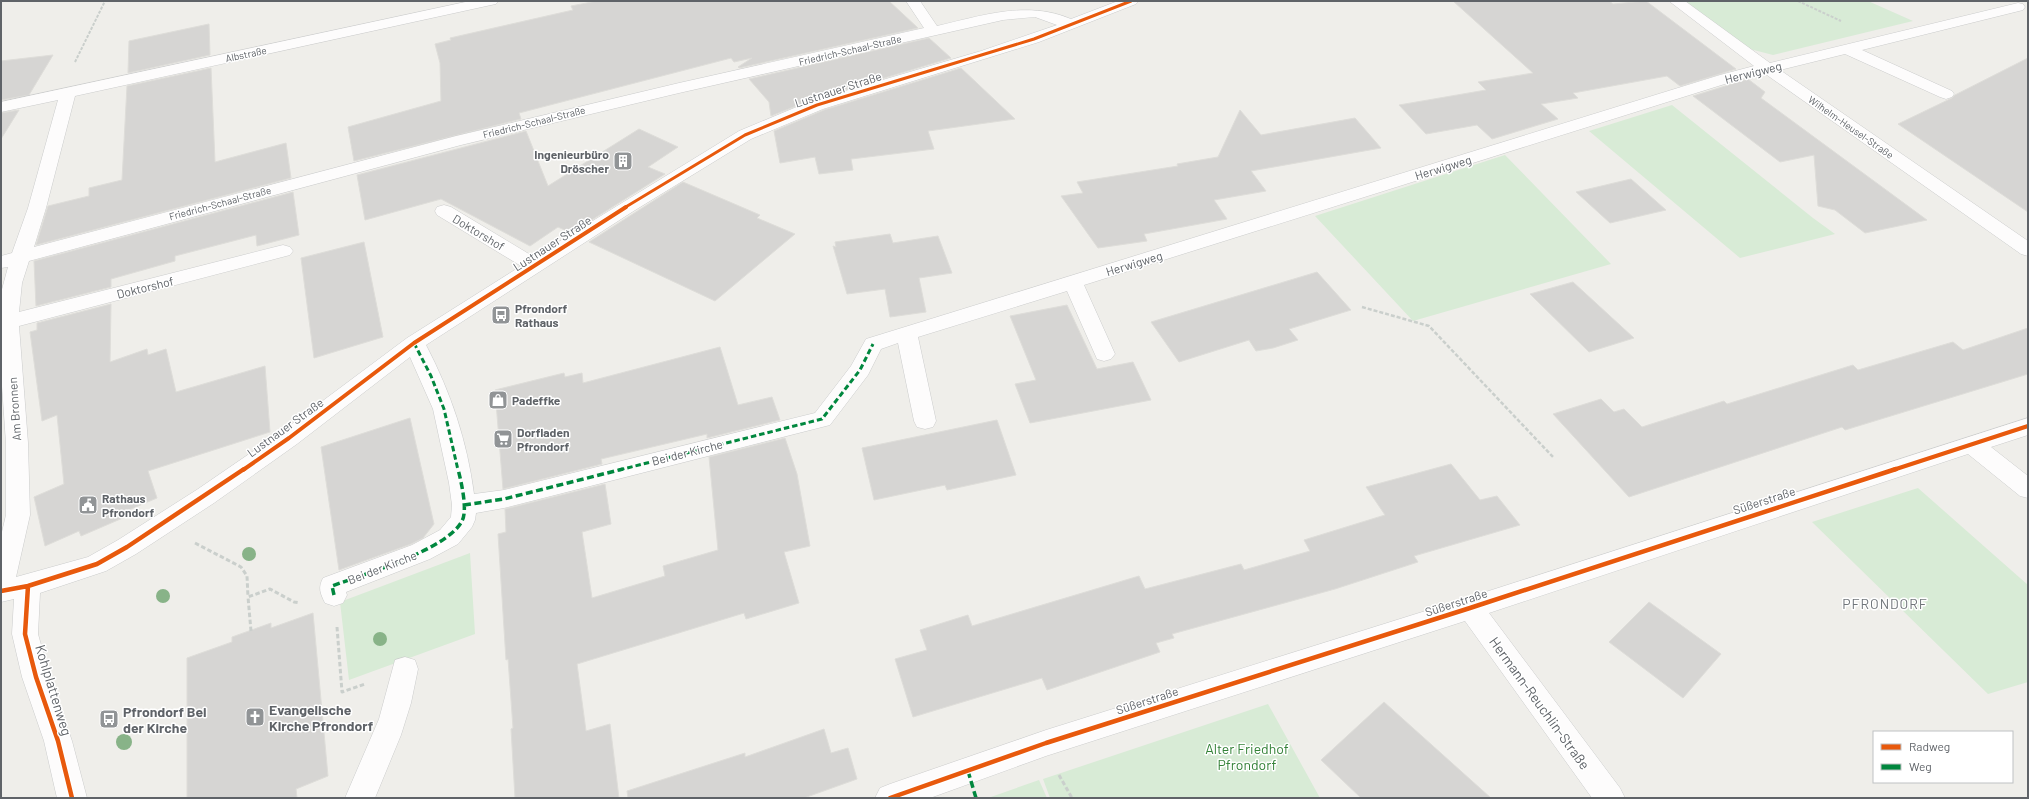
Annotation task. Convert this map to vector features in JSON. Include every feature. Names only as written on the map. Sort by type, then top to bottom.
[{"type":"street","name":"Albstraße","points":[[1,107],[491,1]]},
{"type":"street","points":[[913,1],[933,31]]},
{"type":"street","name":"Lustnauer Straße","points":[[1,590],[28,586],[98,564],[133,543],[206,496],[289,438],[414,343],[745,135],[817,105],[987,54],[1070,25],[1131,1]]},
{"type":"street","name":"Wilhelm-Heusel-Straße","points":[[1676,1],[1767,68],[2028,250]]},
{"type":"street","name":"Herwigweg","points":[[873,344],[1726,78],[2016,6]]},
{"type":"street","name":"Friedrich-Schaal-Straße","points":[[10,260],[407,153],[678,88],[933,31],[1023,12],[1054,16],[1070,25]]},
{"type":"street","points":[[1848,48],[1946,94]]},
{"type":"street","name":"Am Bronnen","points":[[1,590],[18,516],[17,443],[8,322],[12,282],[10,260],[37,208],[68,92]]},
{"type":"street","name":"Doktorshof","points":[[444,211],[535,266]]},
{"type":"street","name":"Doktorshof","points":[[8,322],[283,251]]},
{"type":"street","points":[[1,272],[10,260]]},
{"type":"street","points":[[1074,282],[1104,354]]},
{"type":"street","points":[[907,334],[925,421]]},
{"type":"street","name":"Bei der Kirche","points":[[334,595],[332,586],[421,552],[449,537],[463,520],[464,505],[456,455],[444,409],[431,376],[414,343]]},
{"type":"street","name":"Bei der Kirche","points":[[464,505],[504,499],[822,419],[860,370],[873,344]]},
{"type":"street","name":"Süßerstraße","points":[[890,798],[1046,743],[1470,608],[2028,426]]},
{"type":"street","points":[[1971,444],[2028,489]]},
{"type":"street","name":"Kohlplattenweg","points":[[28,586],[25,634],[36,677],[58,741],[72,798]]},
{"type":"street","name":"Hermann-Reuchlin-Straße","points":[[1470,608],[1610,798]]},
{"type":"street","points":[[360,798],[392,724],[401,695],[405,669]]},
{"type":"path","points":[[83,45],[105,1]]},
{"type":"path","points":[[1362,307],[1428,326],[1553,457]]},
{"type":"path","points":[[217,555],[241,567],[247,576],[251,631]]},
{"type":"path","points":[[248,597],[270,589],[294,602],[306,604]]},
{"type":"path","points":[[336,623],[342,692],[405,669]]},
{"type":"green space","points":[[1683,1],[1868,1],[1913,21],[1773,55],[1746,48]]},
{"type":"green space","points":[[1672,105],[1835,234],[1740,258],[1589,131]]},
{"type":"green space","points":[[1505,155],[1611,264],[1413,321],[1315,216]]},
{"type":"green space","points":[[1918,488],[2028,585],[2028,682],[1988,694],[1812,522]]},
{"type":"green space","points":[[470,553],[475,634],[349,680],[340,602]]},
{"type":"green space","name":"Alter Friedhof Pfrondorf","points":[[1268,704],[1320,798],[1050,798],[1043,779]]},
{"type":"green space","points":[[1039,780],[1047,798],[988,798]]},
{"type":"building","points":[[597,1],[889,1],[918,28],[739,68],[738,67],[752,58],[734,62],[731,58],[519,113],[521,119],[354,161],[348,127],[441,101],[440,63],[435,44],[451,40],[450,38],[573,10],[571,6]]},
{"type":"building","points":[[1453,1],[1609,1],[1613,4],[1646,1],[1736,69],[1680,86],[1667,76],[1573,93],[1578,98],[1541,104],[1558,119],[1492,139],[1477,125],[1426,134],[1399,105],[1486,90],[1478,82],[1533,73]]},
{"type":"building","points":[[209,24],[210,55],[128,73],[129,41]]},
{"type":"building","points":[[929,38],[951,58],[811,100],[771,116],[769,102],[749,79]]},
{"type":"building","points":[[53,55],[29,95],[1,100],[1,61]]},
{"type":"building","points":[[2028,58],[2028,212],[1898,124],[1952,98],[1955,95]]},
{"type":"building","points":[[211,68],[215,162],[286,143],[291,178],[36,245],[48,206],[89,196],[89,188],[122,180],[127,86]]},
{"type":"building","points":[[961,68],[1015,119],[928,131],[934,149],[851,159],[853,170],[819,174],[815,157],[780,163],[774,131],[824,110]]},
{"type":"building","points":[[1748,79],[1765,92],[1761,98],[1927,220],[1865,233],[1835,210],[1818,206],[1814,155],[1780,162],[1693,96]]},
{"type":"building","points":[[19,110],[1,139],[1,113]]},
{"type":"building","points":[[1240,110],[1261,135],[1355,118],[1381,148],[1251,171],[1266,191],[1214,200],[1227,219],[1144,234],[1147,241],[1098,248],[1061,196],[1083,193],[1077,182],[1178,166],[1177,164],[1218,157]]},
{"type":"building","points":[[639,129],[678,147],[648,167],[665,174],[571,233],[558,227],[530,246],[441,199],[365,220],[357,175],[526,131],[548,186]]},
{"type":"building","points":[[1631,179],[1666,210],[1610,223],[1576,192]]},
{"type":"building","points":[[683,182],[760,215],[757,218],[795,234],[715,301],[589,242]]},
{"type":"building","points":[[293,192],[299,235],[257,246],[256,235],[175,256],[175,261],[111,279],[111,287],[36,306],[34,261]]},
{"type":"building","points":[[890,234],[893,243],[938,236],[952,273],[919,278],[926,312],[890,317],[885,289],[847,294],[833,246],[836,247],[835,242]]},
{"type":"building","points":[[364,242],[383,337],[314,358],[301,258]]},
{"type":"building","points":[[1317,272],[1351,310],[1289,329],[1298,340],[1273,348],[1256,351],[1249,340],[1179,362],[1151,322]]},
{"type":"building","points":[[1573,282],[1634,338],[1589,352],[1530,294]]},
{"type":"building","points":[[111,304],[110,362],[147,349],[148,355],[166,349],[176,392],[265,366],[270,432],[148,471],[157,498],[124,512],[125,517],[81,536],[79,531],[45,546],[34,497],[64,484],[57,415],[42,421],[30,332],[37,330],[37,323]]},
{"type":"building","points":[[1067,305],[1097,369],[1133,362],[1151,400],[1030,423],[1015,384],[1036,380],[1010,316]]},
{"type":"building","points":[[2028,328],[2028,374],[1845,430],[1842,427],[1629,497],[1553,414],[1601,399],[1614,412],[1624,409],[1642,427],[1724,401],[1727,404],[1853,365],[1858,370],[1953,342],[1963,350]]},
{"type":"building","points":[[720,347],[738,405],[772,397],[780,420],[707,438],[707,434],[601,459],[602,464],[503,489],[495,390],[564,373],[565,377],[582,373],[583,383]]},
{"type":"building","points":[[410,418],[434,524],[423,538],[411,544],[339,570],[321,447]]},
{"type":"building","points":[[997,420],[1016,475],[947,490],[945,485],[874,500],[862,448]]},
{"type":"building","points":[[785,438],[797,474],[810,546],[784,552],[799,603],[746,619],[744,613],[577,664],[586,731],[610,724],[619,798],[515,798],[511,729],[513,728],[508,659],[506,660],[498,534],[506,532],[505,509],[605,484],[611,524],[582,532],[592,598],[665,576],[663,566],[718,550],[709,457]]},
{"type":"building","points":[[1451,464],[1480,500],[1497,496],[1520,525],[1414,556],[1418,562],[1335,589],[1172,634],[1174,638],[1156,643],[1160,652],[1047,690],[1042,678],[913,717],[895,659],[927,650],[920,630],[968,615],[972,626],[1139,576],[1145,589],[1241,564],[1244,570],[1310,551],[1304,540],[1385,515],[1366,487]]},
{"type":"building","points":[[1649,602],[1721,654],[1683,698],[1609,642]]},
{"type":"building","name":"Evangelische Kirche Pfrondorf","points":[[313,613],[328,776],[296,789],[297,798],[187,798],[187,658],[232,642],[232,637],[271,623],[271,628]]},
{"type":"building","points":[[1384,702],[1491,798],[1361,798],[1321,760]]},
{"type":"building","points":[[824,729],[831,753],[848,748],[857,779],[804,798],[628,798],[627,791],[745,753],[745,757]]},
{"type":"marked path","points":[[334,595],[332,586],[421,552],[449,537],[463,520],[464,505],[461,483],[444,409],[431,376],[414,343]]},
{"type":"marked path","points":[[464,505],[504,499],[822,419],[860,370],[873,344]]},
{"type":"marked path","points":[[968,771],[976,798]]},
{"type":"cycle path","points":[[1,591],[28,586],[97,564],[127,547],[206,496],[289,438],[414,343],[625,208],[745,135],[817,105],[1034,39],[1131,1]]},
{"type":"cycle path","points":[[890,798],[1046,743],[1470,608],[2028,426]]},
{"type":"cycle path","points":[[28,586],[25,634],[36,677],[58,741],[72,798]]},
{"type":"place","name":"Ingenieurbüro Dröscher","points":[[623,161]]},
{"type":"place","name":"Pfrondorf Rathaus","points":[[501,315]]},
{"type":"place","name":"Padeffke","points":[[498,400]]},
{"type":"place","name":"Dorfladen Pfrondorf","points":[[503,439]]},
{"type":"place","name":"Rathaus Pfrondorf","points":[[88,505]]},
{"type":"place","name":"Evangelische Kirche Pfrondorf","points":[[255,717]]},
{"type":"place","name":"Pfrondorf Bei der Kirche","points":[[109,719]]},
{"type":"district","name":"PFRONDORF","points":[[1885,603]]}]
